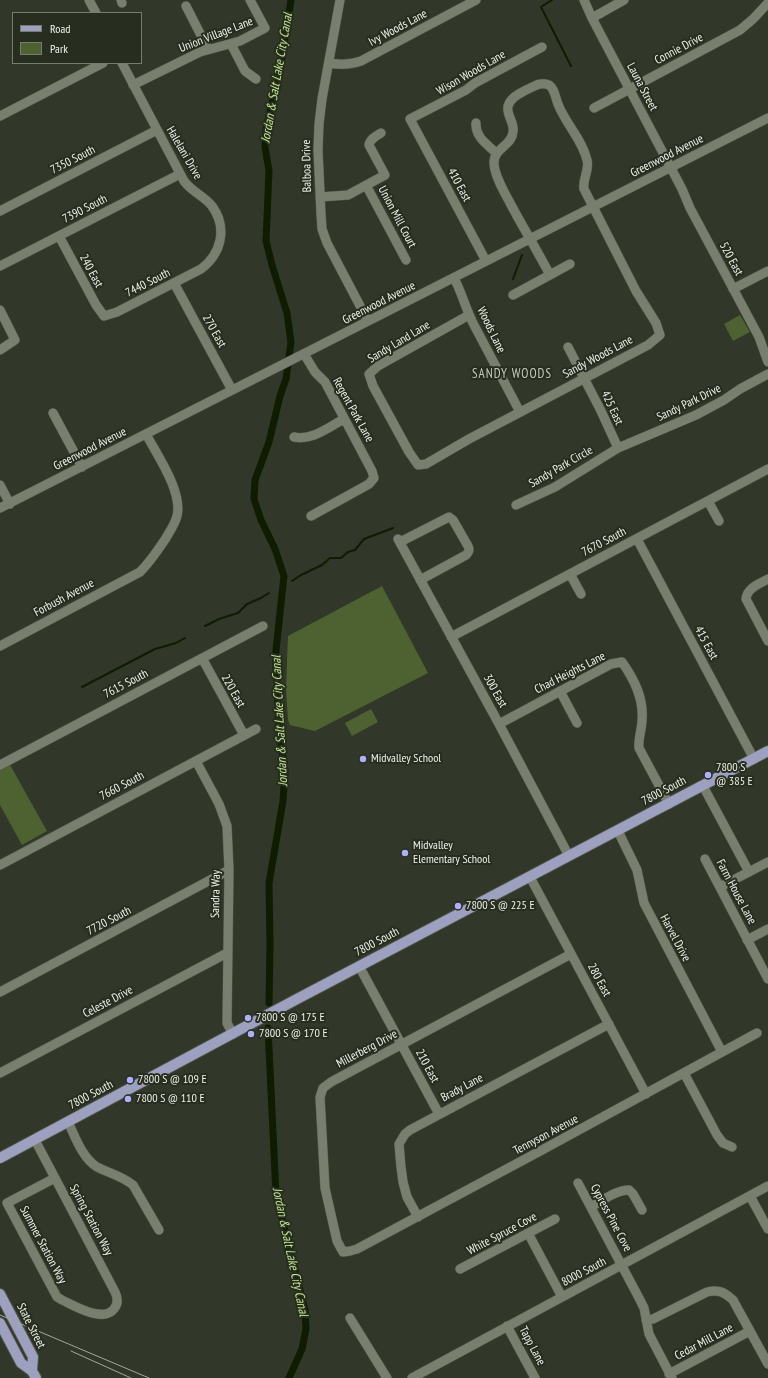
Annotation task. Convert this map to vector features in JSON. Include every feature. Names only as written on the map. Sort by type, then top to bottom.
[{"type":"main road","name":"7800 South","points":[[0,1158],[359,966],[768,751]]},
{"type":"main road","name":"State Street","points":[[0,1294],[33,1357],[34,1375]]},
{"type":"main road","name":"State Street","points":[[0,1324],[21,1363],[34,1375]]},
{"type":"street","points":[[89,0],[95,12]]},
{"type":"street","name":"Union Village Lane","points":[[133,85],[208,48],[240,41],[265,28],[250,0]]},
{"type":"street","name":"Balboa Drive","points":[[340,0],[322,99],[319,124],[318,150],[322,229],[327,243],[368,321]]},
{"type":"street","name":"Ivy Woods Lane","points":[[329,63],[344,65],[361,61],[476,0]]},
{"type":"street","name":"Launa Street","points":[[584,0],[592,18],[671,167]]},
{"type":"street","points":[[592,18],[624,0]]},
{"type":"street","name":"Connie Drive","points":[[594,108],[740,30],[768,3]]},
{"type":"street","points":[[186,6],[208,48]]},
{"type":"street","points":[[231,44],[245,71],[256,79]]},
{"type":"street","name":"Wison Woods Lane","points":[[410,119],[466,90],[475,83],[542,47]]},
{"type":"street","points":[[0,116],[101,64]]},
{"type":"street","name":"Halelani Drive","points":[[122,64],[180,174],[189,188],[212,206],[217,216],[221,235],[216,253],[210,263],[201,269]]},
{"type":"street","points":[[550,275],[504,191],[495,169],[494,163],[496,153],[510,140],[513,134],[514,126],[508,110],[511,100],[516,96],[537,85],[547,84],[553,89],[560,109],[585,153],[588,167],[584,186],[594,206]]},
{"type":"street","name":"Greenwood Avenue","points":[[0,508],[768,118]]},
{"type":"street","name":"410 East","points":[[410,119],[486,262]]},
{"type":"street","points":[[476,123],[479,136],[496,153]]},
{"type":"street","name":"7350 South","points":[[0,211],[157,130]]},
{"type":"street","points":[[320,197],[344,196],[385,176],[369,146],[369,142],[381,133]]},
{"type":"street","name":"520 East","points":[[671,167],[690,208],[759,337],[768,362]]},
{"type":"street","name":"7390 South","points":[[0,266],[180,174]]},
{"type":"street","name":"Union Mill Court","points":[[366,186],[406,260]]},
{"type":"street","name":"Sandy Woods Lane","points":[[418,465],[426,464],[469,439],[648,345],[660,335],[656,323],[636,291],[594,206]]},
{"type":"street","name":"240 East","points":[[59,236],[96,305],[104,316]]},
{"type":"street","points":[[513,295],[570,264]]},
{"type":"street","name":"7440 South","points":[[104,316],[117,312],[201,269]]},
{"type":"street","points":[[733,289],[768,271]]},
{"type":"street","name":"Woods Lane","points":[[454,278],[463,296],[469,315],[520,412]]},
{"type":"street","name":"270 East","points":[[174,283],[232,390]]},
{"type":"street","points":[[0,310],[15,340],[0,350]]},
{"type":"street","name":"Sandy Land Lane","points":[[418,465],[394,426],[373,386],[369,374],[378,366],[469,315]]},
{"type":"street","name":"425 East","points":[[568,347],[618,448]]},
{"type":"street","name":"Regent Park Lane","points":[[301,355],[325,382],[374,475],[374,480],[363,488],[311,516]]},
{"type":"street","name":"Sandy Park Drive","points":[[618,448],[696,415],[768,374]]},
{"type":"street","points":[[53,413],[82,467]]},
{"type":"street","points":[[294,437],[310,437],[344,418]]},
{"type":"street","name":"Forbush Avenue","points":[[0,646],[140,572],[153,557],[175,522],[178,508],[177,495],[146,434]]},
{"type":"street","name":"Sandy Park Circle","points":[[516,505],[555,487],[618,448]]},
{"type":"street","name":"7670 South","points":[[451,637],[768,469]]},
{"type":"street","points":[[0,485],[10,504]]},
{"type":"street","points":[[708,501],[719,521]]},
{"type":"street","name":"300 East","points":[[420,580],[469,552],[468,546],[453,520],[449,517],[399,540],[420,580],[499,724],[569,856]]},
{"type":"street","name":"415 East","points":[[636,539],[754,759]]},
{"type":"street","points":[[570,574],[581,594]]},
{"type":"street","points":[[768,579],[750,590],[746,599],[768,641]]},
{"type":"street","name":"7615 South","points":[[0,764],[263,626]]},
{"type":"street","name":"220 East","points":[[202,658],[244,735]]},
{"type":"street","name":"Chad Heights Lane","points":[[499,724],[611,664],[622,662],[630,673],[641,702],[642,721],[639,748],[669,804]]},
{"type":"street","points":[[560,692],[577,723]]},
{"type":"street","name":"7660 South","points":[[0,865],[256,729]]},
{"type":"street","name":"Sandra Way","points":[[196,761],[225,816],[228,826],[229,870],[227,1023],[233,1034]]},
{"type":"street","points":[[703,786],[749,872]]},
{"type":"street","name":"Harvel Drive","points":[[618,831],[638,870],[644,903],[722,1052]]},
{"type":"street","name":"Farm House Lane","points":[[705,859],[768,979]]},
{"type":"street","points":[[720,888],[768,862]]},
{"type":"street","name":"7720 South","points":[[0,992],[229,870]]},
{"type":"street","name":"280 East","points":[[530,877],[646,1094]]},
{"type":"street","points":[[748,940],[768,929]]},
{"type":"street","name":"Celeste Drive","points":[[0,1073],[227,953]]},
{"type":"street","name":"Millerberg Drive","points":[[343,1252],[337,1241],[325,1188],[320,1097],[323,1088],[331,1082],[401,1044],[571,954]]},
{"type":"street","name":"210 East","points":[[359,966],[439,1114]]},
{"type":"street","name":"Brady Lane","points":[[418,1216],[407,1197],[403,1182],[399,1144],[405,1134],[439,1114],[609,1024]]},
{"type":"street","name":"Tennyson Avenue","points":[[343,1252],[357,1248],[418,1216],[757,1034]]},
{"type":"street","points":[[684,1073],[717,1135],[723,1143],[732,1148]]},
{"type":"street","points":[[68,1122],[83,1152],[91,1162],[97,1167],[127,1180],[133,1185],[159,1230]]},
{"type":"street","name":"Spring Station Way","points":[[35,1140],[115,1292],[117,1302],[112,1311],[101,1315],[94,1314],[57,1297]]},
{"type":"street","name":"Summer Station Way","points":[[55,1178],[7,1203],[57,1297]]},
{"type":"street","name":"Cypress Pine Cove","points":[[578,1183],[644,1308],[649,1334],[671,1376]]},
{"type":"street","name":"8000 South","points":[[412,1378],[768,1186]]},
{"type":"street","points":[[591,1207],[619,1192],[629,1190],[642,1210]]},
{"type":"street","points":[[750,1196],[768,1229]]},
{"type":"street","name":"White Spruce Cove","points":[[460,1269],[555,1219]]},
{"type":"street","points":[[528,1233],[562,1297]]},
{"type":"street","points":[[646,1320],[653,1319],[707,1292],[714,1290],[721,1291],[733,1300],[768,1364]]},
{"type":"street","points":[[350,1318],[387,1378]]},
{"type":"street","name":"Tapp Lane","points":[[507,1326],[535,1378]]},
{"type":"street","name":"Cedar Mill Lane","points":[[671,1376],[750,1331]]},
{"type":"green space","points":[[740,315],[750,332],[733,341],[724,324]]},
{"type":"green space","points":[[382,586],[428,673],[315,731],[290,725],[288,720],[286,688],[288,636]]},
{"type":"green space","points":[[371,709],[378,722],[352,736],[345,723]]},
{"type":"green space","points":[[9,763],[47,831],[22,845],[0,805],[0,768]]},
{"type":"waterway","name":"Jordan & Salt Lake City Canal","points":[[269,1003],[269,883],[283,801],[285,771],[279,731],[276,665],[276,650],[284,576],[275,549],[261,520],[254,499],[255,480],[269,442],[280,396],[286,379],[291,342],[287,313],[266,241],[269,171],[265,147],[266,129],[281,64],[291,0]]},
{"type":"waterway","points":[[552,0],[541,7],[571,66]]},
{"type":"waterway","points":[[513,279],[522,255]]},
{"type":"waterway","points":[[292,581],[322,565],[330,558],[341,558],[348,552],[355,550],[364,539],[393,528]]},
{"type":"waterway","points":[[205,626],[219,619],[238,613],[247,604],[269,593]]},
{"type":"waterway","points":[[82,687],[155,649],[176,643],[185,638]]},
{"type":"waterway","name":"Jordan & Salt Lake City Canal","points":[[268,1028],[276,1195],[305,1310],[306,1329],[302,1349],[289,1378]]},
{"type":"tram line","points":[[0,1315],[149,1378]]},
{"type":"tram line","points":[[71,1351],[131,1378]]},
{"type":"place","name":"Midvalley School","points":[[363,759]]},
{"type":"place","name":"7800 S @ 385 E","points":[[708,775]]},
{"type":"place","name":"Midvalley Elementary School","points":[[405,853]]},
{"type":"place","name":"7800 S @ 225 E","points":[[458,906]]},
{"type":"place","name":"7800 S @ 175 E","points":[[248,1018]]},
{"type":"place","name":"7800 S @ 170 E","points":[[251,1034]]},
{"type":"place","name":"7800 S @ 109 E","points":[[130,1080]]},
{"type":"place","name":"7800 S @ 110 E","points":[[128,1099]]},
{"type":"district","name":"SANDY WOODS","points":[[512,374]]}]
